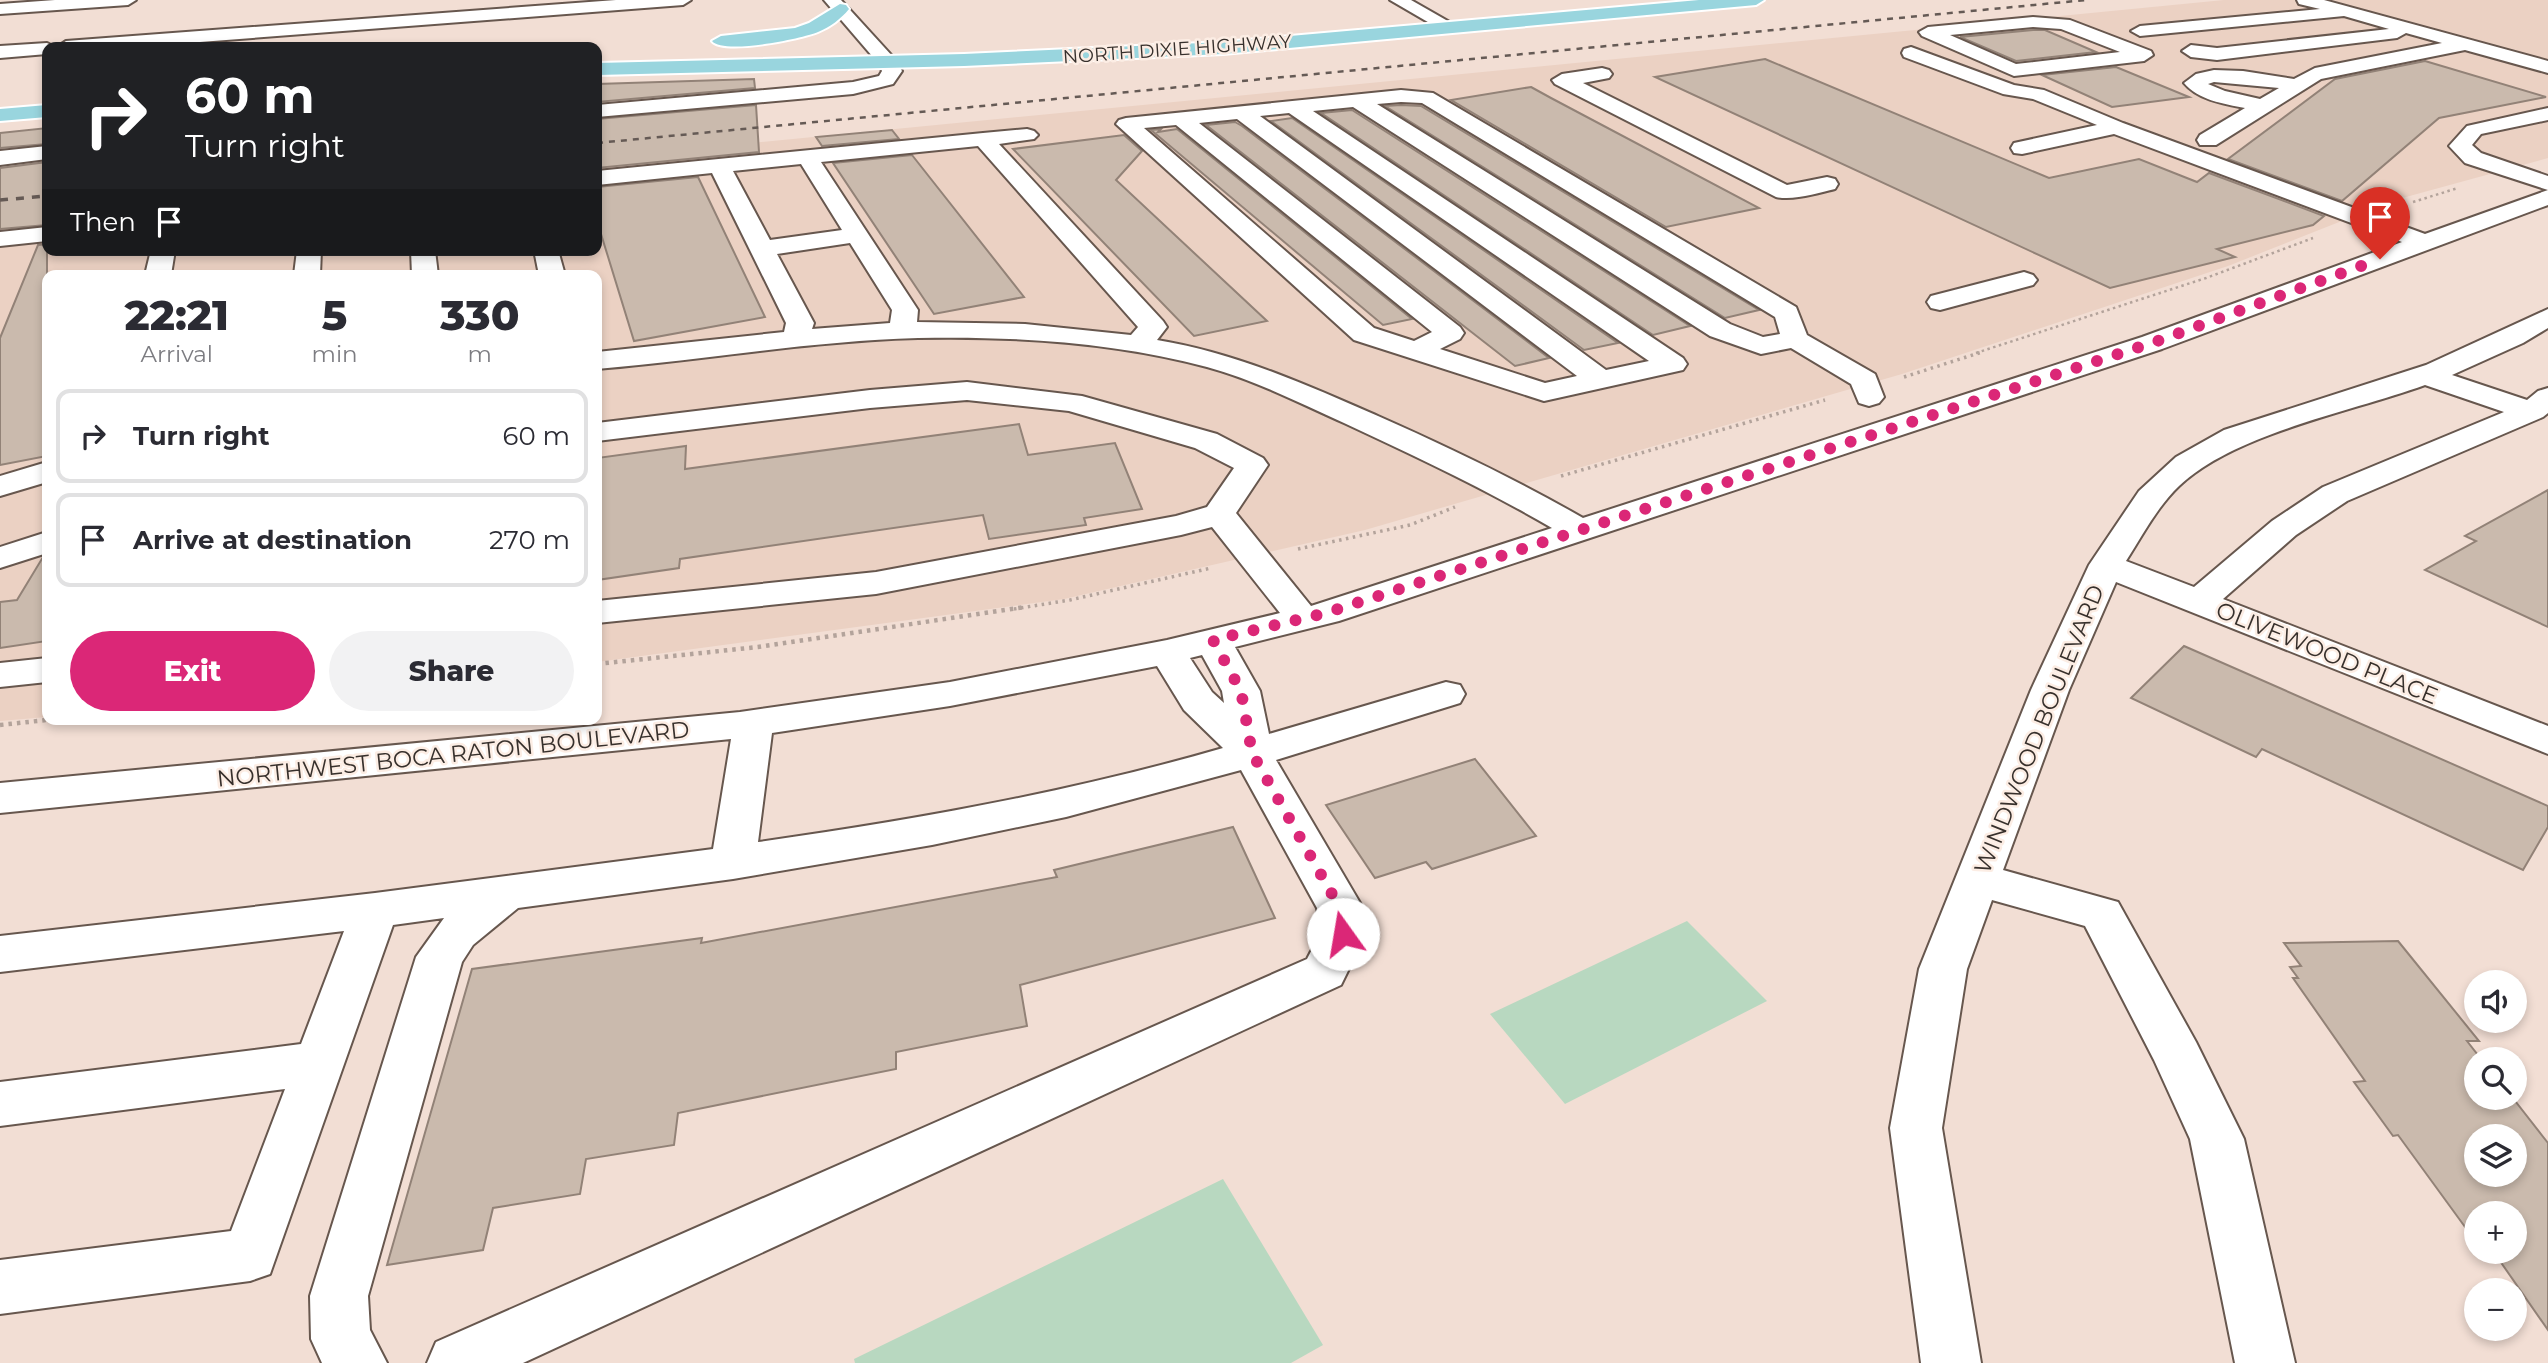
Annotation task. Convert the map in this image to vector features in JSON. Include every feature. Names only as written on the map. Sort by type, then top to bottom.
[{"type":"main road","name":"NORTH DIXIE HIGHWAY","points":[[602,69],[1197,34],[1598,0]]},
{"type":"main road","name":"NORTH DIXIE HIGHWAY","points":[[602,54],[880,54],[1223,48],[1756,0]]},
{"type":"main road","points":[[707,43],[803,32],[830,20],[836,5]]},
{"type":"main road","points":[[602,53],[638,49]]},
{"type":"main road","points":[[0,101],[42,97]]},
{"type":"main road","points":[[0,115],[42,111]]},
{"type":"street","points":[[0,9],[128,0]]},
{"type":"street","points":[[132,42],[683,0]]},
{"type":"street","points":[[1398,0],[1451,28]]},
{"type":"street","points":[[2305,0],[2379,20],[2418,22],[2466,44],[2548,67]]},
{"type":"street","points":[[602,111],[869,85],[889,78],[892,71],[880,54],[836,5]]},
{"type":"street","points":[[2140,31],[2350,12]]},
{"type":"street","points":[[2191,51],[2130,27],[2032,22],[1928,32],[2014,71],[2191,51],[2217,54],[2418,22]]},
{"type":"street","points":[[2064,24],[2144,55]]},
{"type":"street","points":[[2208,140],[2315,74],[2466,44]]},
{"type":"street","points":[[0,52],[42,49]]},
{"type":"street","points":[[1911,53],[2010,90],[2037,94],[2116,127],[2424,242]]},
{"type":"street","points":[[2512,57],[2548,54]]},
{"type":"street","points":[[1602,74],[1562,80],[1784,192],[1827,184]]},
{"type":"street","points":[[2262,106],[2218,96],[2194,83],[2200,77],[2216,76],[2297,85]]},
{"type":"street","points":[[1293,107],[1673,364],[1544,392],[1364,334],[1126,124],[1401,96],[1426,97],[1787,313],[1795,339]]},
{"type":"street","points":[[1358,101],[1720,330],[1761,346],[1833,391],[1861,393],[1912,422]]},
{"type":"street","points":[[1241,113],[1601,380]]},
{"type":"street","points":[[2548,114],[2474,130],[2460,143],[2463,150],[2473,158],[2548,183]]},
{"type":"street","points":[[1181,119],[1450,333],[1417,351]]},
{"type":"street","points":[[2022,148],[2116,127]]},
{"type":"street","points":[[602,178],[1027,135]]},
{"type":"street","points":[[984,139],[1153,327],[1138,345]]},
{"type":"street","points":[[0,158],[42,154]]},
{"type":"street","points":[[807,157],[905,310],[902,331]]},
{"type":"street","points":[[719,166],[800,323],[795,340]]},
{"type":"street","name":"NORTHWEST BOCA RATON BOULEVARD","points":[[0,798],[568,744],[754,723],[950,694],[1167,652],[1303,619],[2152,343],[2548,197]]},
{"type":"street","points":[[6,245],[42,235]]},
{"type":"street","points":[[762,249],[857,235]]},
{"type":"street","points":[[1940,302],[2024,280]]},
{"type":"street","name":"WINDWOOD BOULEVARD","points":[[1951,1363],[1916,1128],[1943,969],[2050,690],[2106,565],[2151,498],[2167,480],[2209,450],[2235,437],[2466,359],[2522,333],[2548,317]]},
{"type":"street","points":[[602,360],[902,331],[1000,330],[1138,345],[1203,357],[1247,369],[1469,469],[1580,530]]},
{"type":"street","points":[[1761,346],[1795,339],[1865,380],[1861,393]]},
{"type":"street","points":[[2423,374],[2540,404]]},
{"type":"street","points":[[602,431],[870,399],[967,391],[1072,402],[1206,440],[1252,465],[1219,514],[1181,525],[876,583],[602,611]]},
{"type":"street","points":[[2197,601],[2284,528],[2335,494],[2540,404]]},
{"type":"street","points":[[0,486],[42,473]]},
{"type":"street","points":[[1219,514],[1303,619]]},
{"type":"street","points":[[0,558],[42,544]]},
{"type":"street","name":"OLIVEWOOD PLACE","points":[[2106,565],[2548,741]]},
{"type":"street","points":[[1213,640],[1241,691],[1252,753]]},
{"type":"street","points":[[457,1363],[1324,972],[1343,934],[1340,908],[1252,753],[1198,702],[1167,652]]},
{"type":"street","points":[[0,675],[42,671]]},
{"type":"street","points":[[0,954],[375,910],[733,863],[1012,814],[1252,753],[1446,694]]},
{"type":"street","points":[[733,863],[754,723]]},
{"type":"street","points":[[1977,879],[2102,914],[2178,1057],[2217,1139],[2265,1363]]},
{"type":"street","points":[[357,1363],[341,1339],[339,1296],[440,957],[457,933],[506,893]]},
{"type":"street","points":[[0,1287],[250,1255],[375,910]]},
{"type":"street","points":[[0,1104],[320,1063]]},
{"type":"path","points":[[602,663],[758,647],[1033,606],[1410,525],[1462,504],[1861,393],[2206,278],[2436,194],[2517,172]]},
{"type":"path","points":[[0,724],[42,720]]},
{"type":"shaded area","points":[[2224,0],[2548,0],[2548,158],[2395,200],[2228,266],[1902,374],[1365,530],[1064,599],[602,661],[602,270],[42,270],[42,717],[0,721],[0,217],[42,213],[42,256],[602,256],[602,158]]},
{"type":"green space","points":[[1687,921],[1767,1001],[1565,1104],[1490,1014]]},
{"type":"green space","points":[[1223,1179],[1323,1345],[1291,1363],[855,1363],[854,1359]]},
{"type":"building","points":[[2045,30],[2096,52],[2016,61],[1960,37]]},
{"type":"building","points":[[1765,59],[2049,178],[2139,159],[2197,182],[2209,173],[2324,216],[2313,225],[2217,249],[2235,257],[2110,288],[1655,77]]},
{"type":"building","points":[[2425,61],[2546,97],[2439,118],[2342,201],[2228,159],[2335,79]]},
{"type":"building","points":[[2116,67],[2189,97],[2112,107],[2042,75]]},
{"type":"building","points":[[754,79],[755,88],[602,102],[602,84]]},
{"type":"building","points":[[1531,87],[1759,208],[1666,227],[1451,100]]},
{"type":"building","points":[[756,105],[759,152],[602,168],[602,119]]},
{"type":"building","points":[[1385,106],[1421,106],[1759,310],[1725,318]]},
{"type":"building","points":[[1352,110],[1690,326],[1653,335],[1321,113]]},
{"type":"building","points":[[1292,118],[1618,343],[1584,350],[1271,121]]},
{"type":"building","points":[[1235,122],[1549,358],[1515,366],[1206,125]]},
{"type":"building","points":[[42,129],[42,144],[0,148],[0,133]]},
{"type":"building","points":[[1161,129],[1158,132],[1177,129],[1412,319],[1383,325],[1151,130]]},
{"type":"building","points":[[892,130],[899,139],[822,146],[816,137]]},
{"type":"building","points":[[1124,135],[1142,151],[1116,180],[1267,321],[1194,336],[1013,149]]},
{"type":"building","points":[[912,155],[1024,297],[934,314],[833,163]]},
{"type":"building","points":[[42,163],[42,225],[0,229],[0,168]]},
{"type":"building","points":[[698,177],[765,317],[634,341],[602,237],[602,187]]},
{"type":"building","points":[[38,245],[42,245],[42,256],[47,256],[47,270],[42,270],[42,457],[0,465],[0,338]]},
{"type":"building","points":[[1019,424],[1028,455],[1115,443],[1142,509],[1084,518],[1086,525],[989,539],[983,515],[680,559],[679,568],[602,579],[602,457],[686,446],[685,469]]},
{"type":"building","points":[[2548,490],[2548,627],[2425,570],[2476,541],[2465,536]]},
{"type":"building","points":[[42,559],[42,642],[0,648],[0,602],[17,600]]},
{"type":"building","points":[[2184,646],[2548,806],[2548,827],[2523,870],[2262,749],[2256,757],[2131,698]]},
{"type":"building","points":[[1475,759],[1536,836],[1432,869],[1426,862],[1375,878],[1326,805]]},
{"type":"building","points":[[1233,827],[1275,918],[1020,985],[1027,1026],[896,1052],[896,1069],[678,1113],[674,1145],[586,1159],[580,1194],[493,1208],[483,1250],[387,1265],[472,969],[702,938],[701,943],[1057,877],[1054,870]]},
{"type":"building","points":[[2398,941],[2464,1022],[2464,1033],[2473,1033],[2479,1041],[2467,1041],[2472,1047],[2464,1047],[2464,1110],[2522,1110],[2548,1143],[2548,1330],[2527,1300],[2527,1278],[2512,1278],[2502,1264],[2527,1264],[2527,1201],[2464,1201],[2464,1226],[2398,1135],[2393,1136],[2354,1082],[2365,1081],[2293,978],[2298,978],[2290,967],[2301,966],[2284,943]]},
{"type":"railway","points":[[602,143],[2086,0]]},
{"type":"railway","points":[[0,200],[42,196]]},
{"type":"route","points":[[1343,934],[1340,908],[1252,753],[1241,691],[1213,640],[1326,613],[1936,414],[2152,343],[2380,259]]}]
